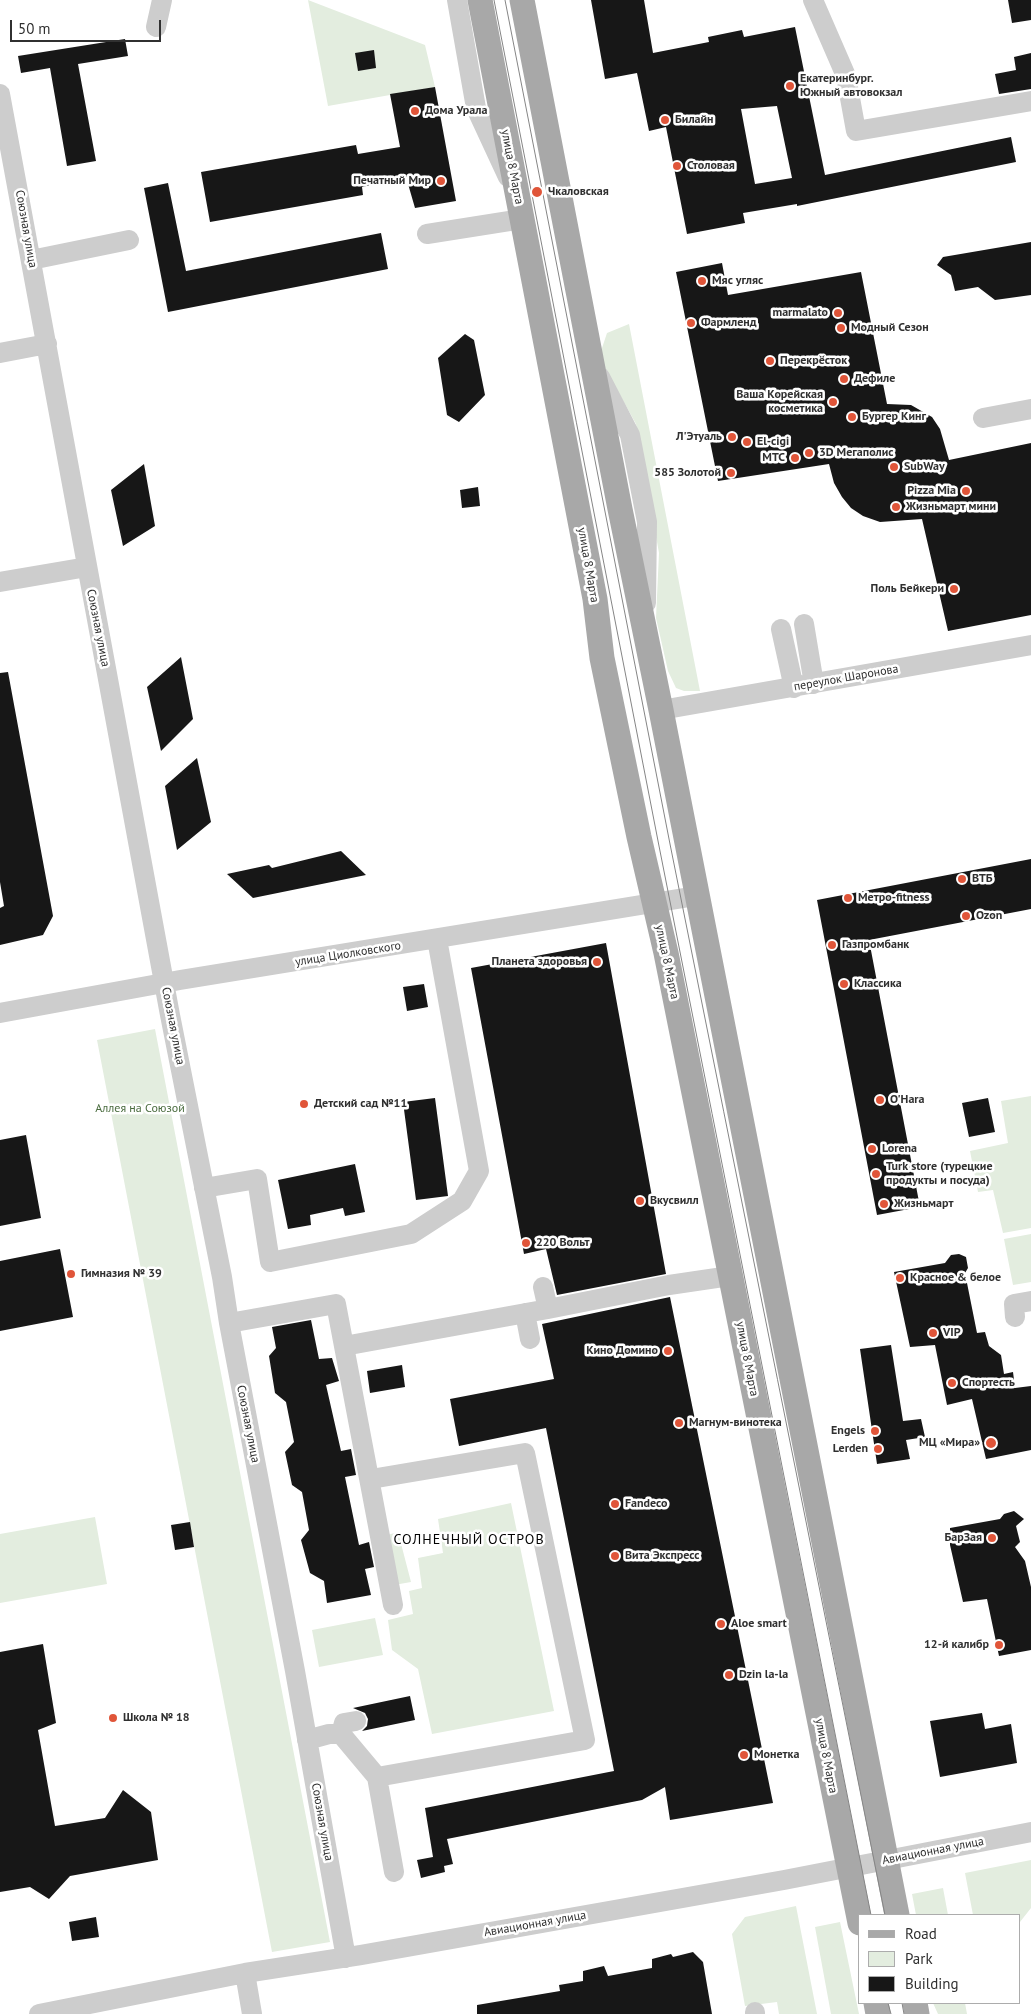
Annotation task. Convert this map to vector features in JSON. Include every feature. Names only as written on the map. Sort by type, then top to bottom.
[{"type":"main road","name":"улица 8 Марта","points":[[480,0],[520,209],[529,290],[594,599],[602,658],[655,904],[858,1914]]},
{"type":"main road","points":[[522,0],[897,1914]]},
{"type":"street","points":[[156,28],[162,0]]},
{"type":"street","points":[[427,234],[520,209],[476,108],[457,0]]},
{"type":"street","points":[[813,0],[846,76],[856,131],[1031,100]]},
{"type":"street","name":"Союзная улица","points":[[0,94],[346,1958]]},
{"type":"street","points":[[31,260],[129,240]]},
{"type":"street","points":[[0,353],[47,344]]},
{"type":"street","points":[[984,418],[1031,409]]},
{"type":"street","points":[[0,582],[87,567]]},
{"type":"street","points":[[804,624],[814,684]]},
{"type":"street","points":[[781,628],[794,688]]},
{"type":"street","name":"переулок Шаронова","points":[[662,710],[752,692],[794,688],[1031,645]]},
{"type":"street","name":"улица Циолковского","points":[[0,1013],[165,983],[696,896]]},
{"type":"street","points":[[204,1188],[257,1179],[270,1262],[411,1234],[462,1201],[479,1171],[437,939]]},
{"type":"street","points":[[344,1346],[668,1285],[730,1276]]},
{"type":"street","points":[[543,1287],[548,1309]]},
{"type":"street","points":[[1015,1317],[1014,1304],[1031,1301]]},
{"type":"street","points":[[229,1324],[336,1304],[371,1479],[380,1545],[393,1605]]},
{"type":"street","points":[[525,1313],[530,1339]]},
{"type":"street","points":[[371,1479],[525,1453],[584,1740],[377,1777]]},
{"type":"street","points":[[307,1740],[348,1727],[377,1777],[394,1872]]},
{"type":"street","name":"Авиационная улица","points":[[39,2014],[245,1973],[346,1958],[849,1868],[1031,1832]]},
{"type":"street","points":[[245,1973],[252,2014]]},
{"type":"green space","points":[[308,0],[425,45],[435,87],[328,106]]},
{"type":"green space","points":[[629,324],[700,691],[684,691],[676,688],[668,671],[656,618],[659,553],[636,424],[599,357],[607,333]]},
{"type":"green space","name":"Аллея на Союзой","points":[[155,1029],[330,1942],[272,1952],[97,1040]]},
{"type":"green space","points":[[1031,1096],[1031,1228],[1003,1233],[993,1190],[978,1192],[970,1151],[1008,1143],[1001,1101]]},
{"type":"green space","points":[[1031,1234],[1031,1282],[1013,1285],[1004,1239]]},
{"type":"green space","points":[[511,1503],[554,1711],[432,1734],[418,1669],[392,1650],[388,1620],[413,1614],[409,1591],[422,1588],[418,1558],[443,1553],[438,1519]]},
{"type":"green space","points":[[95,1517],[107,1584],[0,1603],[0,1534]]},
{"type":"green space","points":[[398,1532],[411,1582],[394,1585],[384,1536]]},
{"type":"green space","points":[[375,1618],[383,1655],[319,1667],[312,1630]]},
{"type":"green space","points":[[1031,1860],[1031,1908],[1021,1921],[1021,1914],[973,1914],[965,1873]]},
{"type":"green space","points":[[943,1888],[948,1914],[916,1914],[912,1894]]},
{"type":"green space","points":[[796,1906],[817,2014],[779,2014],[777,2002],[745,2006],[732,1934],[745,1917]]},
{"type":"green space","points":[[840,1922],[859,2014],[831,2014],[815,1927]]},
{"type":"green space","points":[[933,2004],[965,2004],[967,2014],[938,2014]]},
{"type":"building","points":[[591,0],[644,0],[653,53],[709,42],[708,37],[742,30],[744,37],[795,27],[825,175],[1011,137],[1016,162],[797,206],[797,204],[743,213],[745,223],[687,234],[666,127],[649,131],[637,73],[605,79]],"holes":[[[777,106],[792,178],[755,184],[741,109]]]},
{"type":"building","points":[[1008,0],[1031,0],[1031,20],[1012,23]]},
{"type":"building","points":[[125,39],[128,56],[78,64],[96,161],[67,166],[50,68],[21,73],[18,56]]},
{"type":"building","points":[[374,50],[376,68],[358,71],[355,53]]},
{"type":"building","points":[[1031,53],[1031,89],[999,94],[995,74],[1016,70],[1014,57]]},
{"type":"building","points":[[435,87],[456,201],[415,208],[406,177],[362,187],[363,195],[210,222],[201,172],[356,145],[358,154],[400,147],[390,94]]},
{"type":"building","points":[[168,183],[186,271],[381,233],[388,269],[168,312],[144,188]]},
{"type":"building","points":[[1031,242],[1031,295],[995,300],[978,287],[955,291],[951,275],[937,265],[943,257]]},
{"type":"building","points":[[722,263],[728,295],[861,272],[887,404],[911,405],[932,417],[940,429],[949,460],[1031,443],[1031,615],[948,631],[922,519],[880,522],[863,516],[851,508],[842,497],[834,483],[829,464],[718,481],[676,272]]},
{"type":"building","points":[[465,334],[474,340],[485,395],[459,422],[447,415],[438,358]]},
{"type":"building","points":[[144,464],[155,526],[123,546],[111,490]]},
{"type":"building","points":[[478,487],[480,506],[462,508],[460,490]]},
{"type":"building","points":[[181,657],[193,719],[161,751],[147,687]]},
{"type":"building","points":[[8,672],[53,916],[43,935],[0,945],[0,908],[4,906],[0,882],[0,673]]},
{"type":"building","points":[[197,758],[211,822],[177,850],[165,786]]},
{"type":"building","points":[[341,851],[366,875],[253,898],[227,874],[269,865],[272,868]]},
{"type":"building","points":[[1031,859],[1031,909],[869,940],[920,1207],[877,1215],[817,900]]},
{"type":"building","points":[[606,943],[666,1274],[557,1295],[546,1249],[524,1254],[471,968]]},
{"type":"building","points":[[424,984],[428,1007],[407,1011],[403,987]]},
{"type":"building","points":[[435,1098],[448,1196],[416,1200],[403,1102]]},
{"type":"building","points":[[988,1098],[995,1132],[969,1137],[962,1103]]},
{"type":"building","points":[[26,1135],[41,1218],[0,1226],[0,1140]]},
{"type":"building","points":[[355,1164],[365,1212],[345,1216],[343,1208],[310,1215],[311,1225],[288,1229],[278,1180]]},
{"type":"building","points":[[60,1249],[73,1317],[0,1331],[0,1261]]},
{"type":"building","points":[[959,1254],[966,1257],[968,1268],[965,1273],[977,1333],[985,1332],[989,1346],[1001,1355],[1004,1374],[1013,1372],[1015,1388],[1031,1386],[1031,1450],[986,1459],[972,1399],[947,1405],[935,1345],[910,1347],[894,1272],[945,1263],[951,1255]]},
{"type":"building","points":[[670,1297],[773,1803],[670,1820],[665,1787],[642,1800],[447,1839],[453,1864],[444,1866],[445,1872],[421,1878],[417,1860],[433,1857],[425,1808],[614,1771],[546,1428],[459,1446],[450,1399],[554,1379],[542,1324]]},
{"type":"building","points":[[311,1320],[319,1359],[332,1358],[339,1381],[326,1385],[341,1451],[351,1449],[356,1475],[345,1477],[359,1545],[369,1542],[374,1567],[365,1569],[371,1595],[327,1603],[324,1581],[310,1573],[301,1540],[309,1530],[302,1492],[292,1485],[285,1452],[294,1442],[286,1402],[275,1393],[269,1356],[276,1348],[272,1327]]},
{"type":"building","points":[[891,1345],[903,1421],[921,1419],[925,1437],[906,1440],[910,1459],[877,1464],[860,1349]]},
{"type":"building","points":[[402,1365],[405,1387],[370,1393],[367,1371]]},
{"type":"building","points":[[1014,1511],[1024,1519],[1016,1526],[1020,1542],[1015,1547],[1025,1561],[1031,1587],[1031,1650],[999,1656],[987,1599],[963,1602],[950,1545],[950,1528],[1000,1519],[1004,1514]]},
{"type":"building","points":[[190,1522],[194,1547],[175,1550],[171,1525]]},
{"type":"building","points":[[43,1644],[56,1723],[38,1730],[55,1826],[105,1818],[123,1790],[151,1812],[158,1860],[70,1876],[49,1899],[30,1887],[0,1892],[0,1652]]},
{"type":"building","points":[[410,1696],[415,1720],[362,1731],[367,1726],[368,1719],[365,1713],[353,1708]]},
{"type":"building","points":[[982,1713],[985,1729],[1011,1724],[1017,1763],[940,1777],[930,1721]]},
{"type":"building","points":[[96,1917],[99,1937],[72,1941],[69,1922]]},
{"type":"building","points":[[693,1952],[703,1962],[712,2014],[477,2014],[477,2005],[560,1991],[559,1985],[583,1981],[583,1971],[604,1966],[608,1976],[652,1968],[652,1959],[671,1954],[673,1957]]},
{"type":"tram line","points":[[494,0],[659,846],[871,1914]]},
{"type":"tram line","points":[[505,0],[670,844],[885,1914]]},
{"type":"tram line","points":[[888,2004],[891,2014]]},
{"type":"tram line","points":[[902,2004],[904,2014]]},
{"type":"place","name":"Екатеринбург. Южный автовокзал","points":[[790,86]]},
{"type":"place","name":"Дома Урала","points":[[415,111]]},
{"type":"place","name":"Билайн","points":[[665,120]]},
{"type":"place","name":"Столовая","points":[[677,166]]},
{"type":"place","name":"Печатный Мир","points":[[441,181]]},
{"type":"place","name":"Чкаловская","points":[[537,192]]},
{"type":"place","name":"Мяс угляс","points":[[702,281]]},
{"type":"place","name":"marmalato","points":[[838,313]]},
{"type":"place","name":"Фармленд","points":[[691,323]]},
{"type":"place","name":"Модный Сезон","points":[[841,328]]},
{"type":"place","name":"Перекрёсток","points":[[770,361]]},
{"type":"place","name":"Дефиле","points":[[844,379]]},
{"type":"place","name":"Ваша Корейская косметика","points":[[833,402]]},
{"type":"place","name":"Бургер Кинг","points":[[852,417]]},
{"type":"place","name":"Л'Этуаль","points":[[732,437]]},
{"type":"place","name":"El-cigi","points":[[747,442]]},
{"type":"place","name":"3D Мегаполис","points":[[809,453]]},
{"type":"place","name":"МТС","points":[[795,458]]},
{"type":"place","name":"SubWay","points":[[894,467]]},
{"type":"place","name":"585 Золотой","points":[[731,473]]},
{"type":"place","name":"Pizza Mia","points":[[966,491]]},
{"type":"place","name":"Жизньмарт мини","points":[[896,507]]},
{"type":"place","name":"Поль Бейкери","points":[[954,589]]},
{"type":"place","name":"ВТБ","points":[[962,879]]},
{"type":"place","name":"Метро-fitness","points":[[848,898]]},
{"type":"place","name":"Ozon","points":[[966,916]]},
{"type":"place","name":"Газпромбанк","points":[[832,945]]},
{"type":"place","name":"Планета здоровья","points":[[597,962]]},
{"type":"place","name":"Классика","points":[[844,984]]},
{"type":"place","name":"O'Hara","points":[[880,1100]]},
{"type":"place","name":"Детский сад №11","points":[[304,1104]]},
{"type":"place","name":"Lorena","points":[[872,1149]]},
{"type":"place","name":"Turk store (турецкие продукты и посуда)","points":[[876,1174]]},
{"type":"place","name":"Вкусвилл","points":[[640,1201]]},
{"type":"place","name":"Жизньмарт","points":[[884,1204]]},
{"type":"place","name":"220 Вольт","points":[[526,1243]]},
{"type":"place","name":"Гимназия № 39","points":[[71,1274]]},
{"type":"place","name":"Красное & белое","points":[[900,1278]]},
{"type":"place","name":"VIP","points":[[933,1333]]},
{"type":"place","name":"Кино Домино","points":[[668,1351]]},
{"type":"place","name":"Спортесть","points":[[952,1383]]},
{"type":"place","name":"Магнум-винотека","points":[[679,1423]]},
{"type":"place","name":"Engels","points":[[875,1431]]},
{"type":"place","name":"МЦ «Мира»","points":[[991,1443]]},
{"type":"place","name":"Lerden","points":[[878,1449]]},
{"type":"place","name":"Fandeco","points":[[615,1504]]},
{"type":"place","name":"БарЗая","points":[[992,1538]]},
{"type":"place","name":"Вита Экспресс","points":[[615,1556]]},
{"type":"place","name":"Aloe smart","points":[[721,1624]]},
{"type":"place","name":"12-й калибр","points":[[999,1645]]},
{"type":"place","name":"Dzin la-la","points":[[729,1675]]},
{"type":"place","name":"Школа № 18","points":[[113,1718]]},
{"type":"place","name":"Монетка","points":[[744,1755]]},
{"type":"district","name":"СОЛНЕЧНЫЙ ОСТРОВ","points":[[469,1540]]}]
